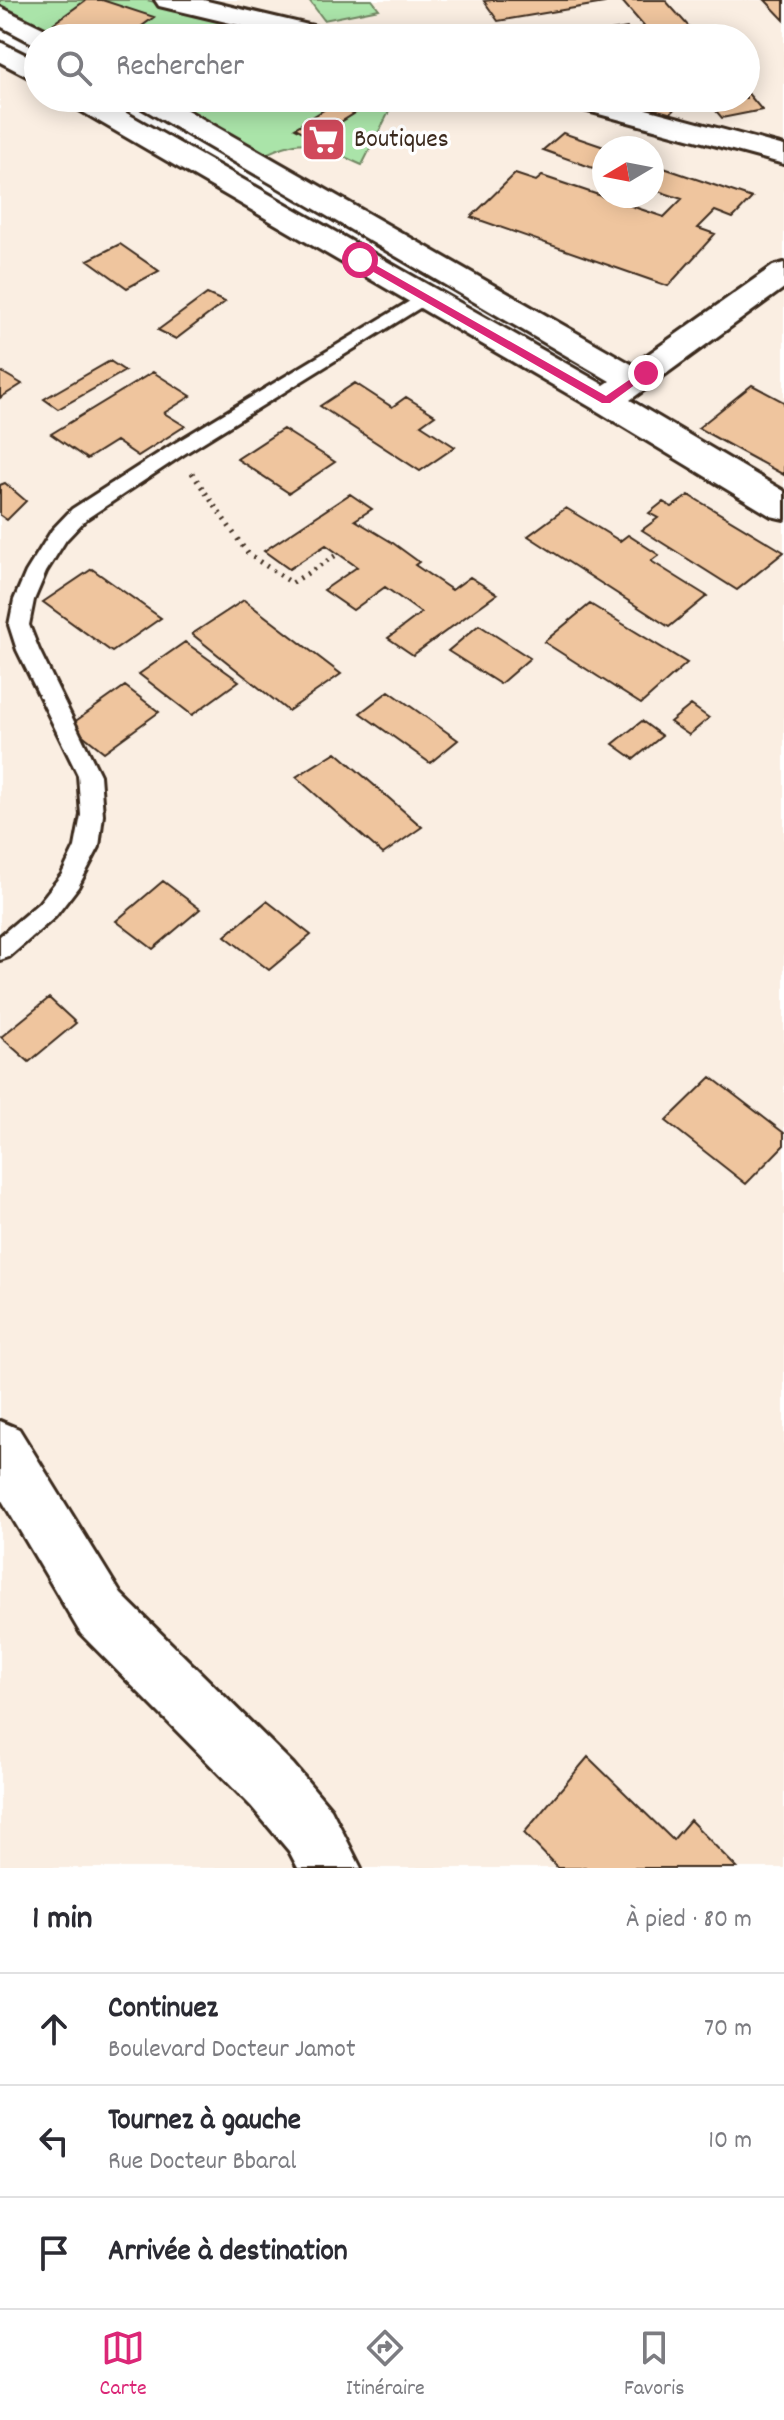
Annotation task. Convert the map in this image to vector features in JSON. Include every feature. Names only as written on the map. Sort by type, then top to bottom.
[{"type":"street","points":[[169,0],[269,24]]},
{"type":"street","points":[[0,15],[24,28]]},
{"type":"street","points":[[0,50],[24,65]]},
{"type":"street","points":[[103,112],[784,507]]},
{"type":"street","points":[[169,112],[635,381]]},
{"type":"street","points":[[624,112],[784,155]]},
{"type":"street","points":[[606,401],[784,273]]},
{"type":"street","points":[[0,1447],[101,1614],[272,1785],[310,1830],[331,1868]]},
{"type":"lane","points":[[0,950],[47,910],[70,880],[87,847],[92,815],[89,775],[28,650],[19,625],[24,600],[36,572],[59,535],[79,514],[177,450],[425,297]]},
{"type":"path","points":[[177,450],[248,554],[292,583],[338,554]]},
{"type":"shaded area","points":[[0,0],[784,0],[784,494],[622,390],[645,374],[183,112],[760,112],[760,24],[30,24],[0,7]]},
{"type":"shaded area","points":[[0,64],[24,77],[24,112],[85,112],[509,355],[784,523],[784,1868],[0,1868]]},
{"type":"green space","points":[[0,0],[147,0],[239,24],[30,24],[0,7]]},
{"type":"green space","points":[[309,0],[372,0],[379,9],[324,20]]},
{"type":"green space","points":[[182,112],[389,112],[362,165],[322,147],[302,143],[260,157]]},
{"type":"building","points":[[86,0],[102,0],[154,17],[145,24],[54,23]]},
{"type":"building","points":[[601,0],[604,3],[498,21],[484,1]]},
{"type":"building","points":[[621,0],[665,0],[686,24],[642,24]]},
{"type":"building","points":[[765,0],[784,0],[784,20]]},
{"type":"building","points":[[321,112],[357,112],[315,138],[295,128]]},
{"type":"building","points":[[717,112],[752,112],[722,118]]},
{"type":"building","points":[[563,133],[592,143],[592,168],[543,150]]},
{"type":"building","points":[[664,168],[752,198],[733,218],[715,211],[698,228],[715,234],[668,286],[471,217],[515,174],[536,181],[542,176],[592,193],[592,208],[637,208],[664,217],[682,199],[664,193]]},
{"type":"building","points":[[120,244],[159,271],[127,288],[88,260]]},
{"type":"building","points":[[207,294],[225,302],[176,339],[158,330]]},
{"type":"building","points":[[110,361],[125,371],[58,409],[44,399]]},
{"type":"building","points":[[0,371],[22,384],[0,398]]},
{"type":"building","points":[[153,372],[191,396],[164,413],[185,426],[138,456],[116,441],[87,459],[51,434]]},
{"type":"building","points":[[355,383],[392,407],[406,397],[435,415],[421,425],[455,447],[420,471],[320,406]]},
{"type":"building","points":[[752,385],[784,402],[784,475],[698,428]]},
{"type":"building","points":[[283,429],[335,462],[289,493],[237,459]]},
{"type":"building","points":[[5,483],[26,501],[7,520],[0,515],[0,485]]},
{"type":"building","points":[[350,494],[372,509],[355,520],[419,562],[415,565],[452,590],[470,577],[497,594],[413,655],[388,638],[421,613],[385,587],[353,610],[324,590],[357,567],[326,545],[289,569],[264,551]]},
{"type":"building","points":[[689,495],[784,552],[737,590],[642,530],[658,518],[649,513],[663,502],[672,507]]},
{"type":"building","points":[[566,508],[620,541],[628,535],[659,555],[651,561],[707,596],[669,627],[528,536]]},
{"type":"building","points":[[92,569],[161,618],[112,652],[43,602]]},
{"type":"building","points":[[244,600],[341,674],[288,711],[192,634]]},
{"type":"building","points":[[590,604],[687,663],[641,704],[544,642]]},
{"type":"building","points":[[479,625],[530,658],[500,684],[448,651]]},
{"type":"building","points":[[185,642],[239,681],[192,715],[139,674]]},
{"type":"building","points":[[125,686],[159,712],[104,752],[70,725]]},
{"type":"building","points":[[389,691],[458,740],[430,763],[360,713]]},
{"type":"building","points":[[691,705],[709,718],[689,735],[670,722]]},
{"type":"building","points":[[642,721],[662,736],[634,759],[613,744]]},
{"type":"building","points":[[336,752],[422,827],[383,854],[296,777]]},
{"type":"building","points":[[163,881],[200,909],[153,949],[116,921]]},
{"type":"building","points":[[267,901],[311,935],[269,970],[225,936]]},
{"type":"building","points":[[49,998],[76,1023],[29,1062],[1,1037]]},
{"type":"building","points":[[711,1077],[784,1133],[784,1145],[746,1184],[666,1121]]},
{"type":"building","points":[[588,1757],[673,1840],[690,1820],[737,1868],[558,1868],[524,1833]]},
{"type":"place","name":"Boutiques","points":[[323,140]]},
{"type":"route","points":[[360,260],[606,401],[646,373]]}]
